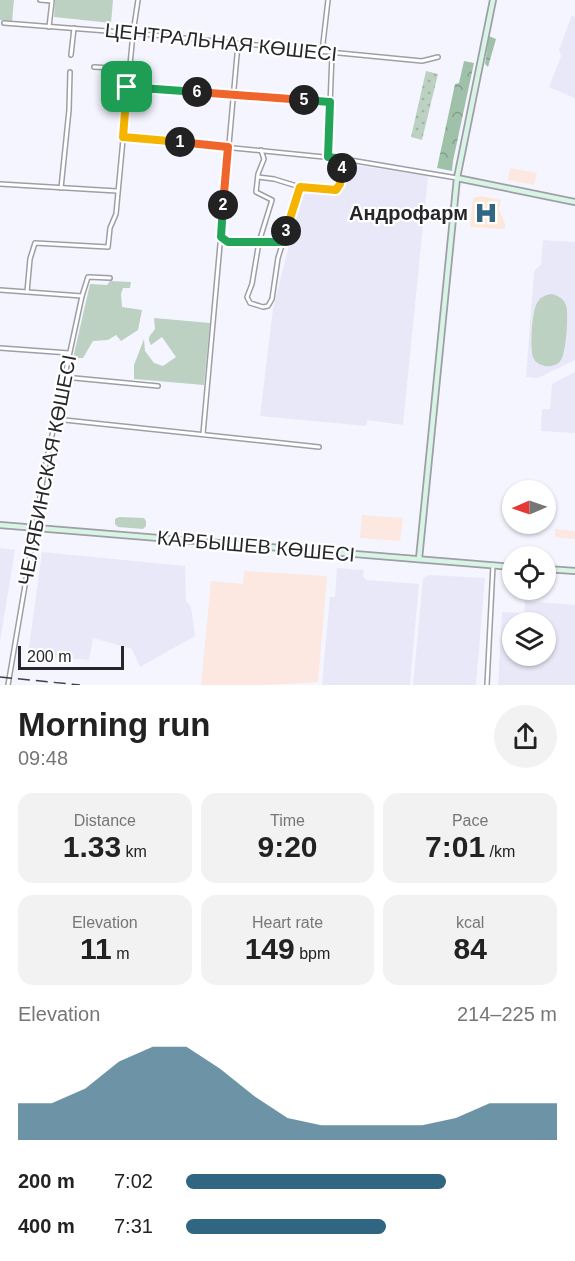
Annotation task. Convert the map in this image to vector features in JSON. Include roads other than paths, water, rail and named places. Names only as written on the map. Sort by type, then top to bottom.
[{"type":"street","points":[[40,0],[52,0],[50,27]]},
{"type":"street","points":[[27,292],[30,259],[35,243],[108,247],[110,228],[116,214],[127,87],[138,0]]},
{"type":"street","points":[[322,52],[328,0]]},
{"type":"street","points":[[419,559],[457,178],[493,0]]},
{"type":"street","name":"ЦЕНТРАЛЬНАЯ КӨШЕСІ","points":[[4,24],[133,33],[422,61],[438,57]]},
{"type":"street","points":[[72,55],[74,28]]},
{"type":"street","points":[[203,434],[238,44]]},
{"type":"street","points":[[328,157],[332,53]]},
{"type":"street","points":[[94,67],[129,69]]},
{"type":"street","points":[[61,188],[69,110],[70,72]]},
{"type":"street","points":[[127,87],[330,102]]},
{"type":"street","points":[[123,137],[344,159],[457,178],[575,202]]},
{"type":"street","points":[[261,150],[264,159],[257,177],[256,192],[272,200],[259,242],[252,284],[247,297],[248,302],[263,307],[268,306],[272,299],[278,258],[300,187]]},
{"type":"street","points":[[257,177],[274,179],[300,187],[336,190],[340,184],[344,159]]},
{"type":"street","points":[[0,184],[117,191]]},
{"type":"street","points":[[221,237],[228,242],[283,242]]},
{"type":"street","name":"ЧЕЛЯБИНСКАЯ КӨШЕСІ","points":[[8,685],[34,528],[82,296],[88,277],[110,278]]},
{"type":"street","points":[[0,290],[82,296]]},
{"type":"street","points":[[0,348],[69,353]]},
{"type":"street","points":[[64,377],[158,386]]},
{"type":"street","points":[[55,419],[319,447]]},
{"type":"street","name":"КАРБЫШЕВ КӨШЕСІ","points":[[0,525],[502,566]]},
{"type":"street","points":[[487,685],[493,565]]},
{"type":"street","points":[[556,570],[575,571]]},
{"type":"railway","points":[[0,677],[80,685]]},
{"type":"place","name":"Андрофарм","points":[[486,213]]}]
